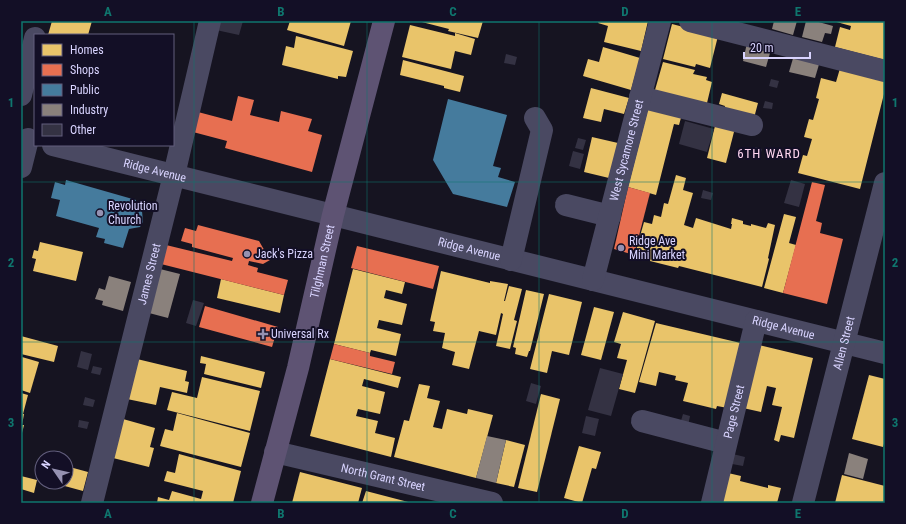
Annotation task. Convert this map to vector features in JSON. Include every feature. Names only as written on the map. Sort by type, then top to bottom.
[{"type":"main road","name":"Tilghman Street","points":[[262,503],[298,368],[333,215],[384,21]]},
{"type":"street","points":[[36,34],[39,21]]},
{"type":"street","name":"James Street","points":[[92,503],[174,175],[208,21]]},
{"type":"street","name":"West Sycamore Street","points":[[593,280],[660,21]]},
{"type":"street","points":[[690,21],[885,71]]},
{"type":"street","points":[[21,95],[34,42]]},
{"type":"street","points":[[640,97],[752,125]]},
{"type":"street","points":[[511,260],[542,130],[535,118]]},
{"type":"street","points":[[21,166],[28,139]]},
{"type":"street","name":"Ridge Avenue","points":[[57,146],[885,353]]},
{"type":"street","name":"Allen Street","points":[[803,503],[885,183]]},
{"type":"street","points":[[566,205],[610,216]]},
{"type":"street","name":"Page Street","points":[[712,503],[756,321]]},
{"type":"street","points":[[642,421],[726,444]]},
{"type":"street","name":"North Grant Street","points":[[275,452],[492,503]]},
{"type":"building: Homes","points":[[52,21],[92,21],[88,34],[48,34]]},
{"type":"building: Homes","points":[[290,21],[351,21],[344,46],[287,30]]},
{"type":"building: Homes","points":[[418,21],[483,21],[478,38],[448,31],[449,29]]},
{"type":"building: Homes","points":[[599,21],[648,21],[641,51],[604,42],[608,26],[598,23]]},
{"type":"building: Homes","points":[[833,21],[885,21],[885,60],[835,47],[840,27],[850,30],[851,26]]},
{"type":"building: Homes","points":[[672,24],[718,36],[710,68],[696,64],[695,67],[663,59]]},
{"type":"building: Homes","points":[[410,25],[455,36],[455,33],[475,39],[471,55],[455,51],[451,69],[402,57]]},
{"type":"building: Homes","points":[[296,36],[353,51],[346,77],[338,76],[338,79],[282,65],[286,46],[294,48]]},
{"type":"building: Homes","points":[[603,47],[640,58],[631,90],[583,76],[588,59],[599,62]]},
{"type":"building: Homes","points":[[403,60],[464,76],[460,92],[444,88],[444,86],[400,75]]},
{"type":"building: Homes","points":[[663,62],[695,70],[693,74],[707,77],[706,80],[712,82],[707,103],[653,97]]},
{"type":"building: Homes","points":[[841,65],[885,76],[885,90],[860,189],[798,173],[803,155],[807,156],[812,139],[804,137],[809,119],[813,120],[819,99],[816,98],[821,78],[836,82]]},
{"type":"building: Homes","points":[[591,88],[629,98],[624,114],[604,109],[601,122],[583,118]]},
{"type":"building: Homes","points":[[722,93],[758,103],[754,118],[724,110],[725,106],[719,104]]},
{"type":"building: Homes","points":[[650,101],[682,114],[679,125],[674,124],[656,195],[628,187]]},
{"type":"building: Homes","points":[[716,122],[735,128],[726,163],[707,158]]},
{"type":"building: Homes","points":[[592,137],[618,143],[609,178],[584,172]]},
{"type":"building: Homes","points":[[676,175],[686,178],[683,190],[693,193],[684,225],[693,228],[696,218],[731,229],[732,218],[743,221],[743,224],[751,226],[751,224],[766,228],[768,223],[775,225],[762,287],[679,266],[678,268],[650,261],[650,258],[635,254],[644,222],[652,224],[654,215],[661,217],[664,203],[668,204]]},
{"type":"building: Homes","points":[[784,214],[796,217],[789,243],[796,245],[783,293],[764,288]]},
{"type":"building: Homes","points":[[40,242],[83,252],[76,281],[33,271],[36,259],[32,258],[34,250],[38,251]]},
{"type":"building: Homes","points":[[353,269],[405,282],[402,294],[386,290],[384,298],[407,304],[402,325],[379,320],[377,328],[401,334],[396,356],[371,350],[370,353],[334,344]]},
{"type":"building: Homes","points":[[441,271],[490,283],[490,281],[508,284],[504,301],[509,286],[522,289],[514,320],[517,321],[510,349],[496,346],[503,314],[501,313],[496,335],[479,331],[469,369],[452,365],[455,352],[442,348],[445,333],[433,331],[435,322],[430,321]]},
{"type":"building: Homes","points":[[221,279],[284,295],[280,313],[217,298]]},
{"type":"building: Homes","points":[[526,290],[544,294],[530,351],[527,357],[515,354],[516,348],[513,347]]},
{"type":"building: Homes","points":[[549,294],[582,302],[569,355],[552,351],[547,373],[530,369]]},
{"type":"building: Homes","points":[[594,307],[614,312],[601,360],[581,355]]},
{"type":"building: Homes","points":[[623,312],[655,321],[635,393],[619,389],[627,360],[617,358],[621,344],[614,342]]},
{"type":"building: Homes","points":[[656,323],[749,345],[733,409],[717,406],[716,409],[683,401],[688,383],[675,380],[676,376],[659,372],[656,386],[639,382]]},
{"type":"building: Homes","points":[[21,336],[58,346],[54,362],[21,354]]},
{"type":"building: Homes","points":[[759,345],[813,358],[794,438],[781,435],[779,442],[774,440],[782,407],[772,405],[776,388],[767,386],[761,412],[743,408]]},
{"type":"building: Homes","points":[[201,356],[265,372],[261,388],[204,374],[206,364],[200,363]]},
{"type":"building: Homes","points":[[22,357],[39,362],[30,393],[21,390]]},
{"type":"building: Homes","points":[[137,359],[187,371],[185,381],[189,382],[187,393],[160,387],[156,405],[127,399]]},
{"type":"building: Homes","points":[[330,359],[401,377],[398,388],[364,379],[362,386],[385,392],[380,414],[358,409],[356,416],[378,421],[375,433],[395,438],[391,457],[310,436]]},
{"type":"building: Homes","points":[[869,375],[885,379],[885,440],[883,447],[852,439]]},
{"type":"building: Homes","points":[[202,377],[260,391],[250,431],[167,410],[172,392],[197,398]]},
{"type":"building: Homes","points":[[419,384],[430,386],[427,398],[440,401],[433,427],[442,429],[447,409],[467,414],[468,409],[493,415],[476,478],[394,457],[404,420],[409,421]]},
{"type":"building: Homes","points":[[21,393],[28,395],[23,414],[22,425],[24,425],[22,433],[21,432]]},
{"type":"building: Homes","points":[[541,394],[560,399],[537,492],[518,488]]},
{"type":"building: Homes","points":[[177,413],[250,433],[241,467],[160,446],[165,429],[173,431]]},
{"type":"building: Homes","points":[[123,419],[155,428],[150,447],[154,448],[149,467],[113,458]]},
{"type":"building: Homes","points":[[506,440],[525,445],[514,487],[496,483]]},
{"type":"building: Homes","points":[[579,446],[601,452],[596,469],[592,468],[582,503],[564,498]]},
{"type":"building: Homes","points":[[179,454],[241,471],[233,503],[157,503],[158,497],[169,500],[172,491],[201,499],[203,491],[164,481],[167,471],[175,473]]},
{"type":"building: Homes","points":[[74,468],[88,472],[83,491],[74,489]]},
{"type":"building: Homes","points":[[300,472],[362,488],[358,503],[292,503]]},
{"type":"building: Homes","points":[[728,473],[741,476],[740,481],[768,488],[768,485],[781,488],[777,503],[720,503]]},
{"type":"building: Homes","points":[[842,475],[885,486],[885,503],[835,503]]},
{"type":"building: Homes","points":[[21,476],[34,479],[34,493],[21,489]]},
{"type":"building: Homes","points":[[366,491],[412,503],[362,503]]},
{"type":"building: Shops","points":[[238,96],[254,100],[250,115],[279,122],[281,111],[312,119],[308,131],[322,135],[312,172],[225,148],[227,141],[193,132],[198,112],[232,121]]},
{"type":"building: Shops","points":[[812,182],[825,185],[816,221],[822,223],[820,233],[843,239],[827,304],[783,293]]},
{"type":"building: Shops","points":[[628,187],[650,193],[634,255],[614,249]]},
{"type":"building: Shops","points":[[198,225],[259,241],[270,260],[263,264],[249,261],[248,265],[258,268],[257,272],[288,280],[284,295],[161,264],[166,245],[232,261],[233,258],[192,247],[192,244],[181,241],[185,228],[196,231]]},
{"type":"building: Shops","points":[[357,246],[439,266],[433,289],[351,268]]},
{"type":"building: Shops","points":[[205,306],[278,327],[272,347],[199,327]]},
{"type":"building: Shops","points":[[334,344],[370,353],[370,356],[395,362],[392,374],[330,359]]},
{"type":"building: Public","points":[[448,99],[507,115],[493,166],[501,168],[498,177],[515,182],[507,207],[453,194],[433,160]]},
{"type":"building: Public","name":"Revolution Church","points":[[66,180],[136,200],[135,205],[142,211],[143,222],[140,227],[129,229],[123,248],[104,243],[105,239],[96,237],[99,228],[56,216],[60,200],[51,198],[55,182],[65,185]]},
{"type":"building: Industry","points":[[774,21],[797,21],[793,35],[772,29]]},
{"type":"building: Industry","points":[[806,21],[815,21],[833,26],[831,34],[825,33],[822,42],[802,37]]},
{"type":"building: Industry","points":[[747,43],[761,46],[770,53],[766,67],[743,61]]},
{"type":"building: Industry","points":[[794,55],[820,61],[815,78],[789,72]]},
{"type":"building: Industry","points":[[160,269],[180,274],[168,318],[149,313]]},
{"type":"building: Industry","points":[[109,276],[131,282],[123,311],[102,305],[103,301],[95,299],[99,288],[105,290]]},
{"type":"building: Industry","points":[[487,436],[506,440],[496,483],[476,478]]},
{"type":"building: Industry","points":[[849,453],[868,459],[863,479],[844,474]]},
{"type":"building: Other","points":[[219,21],[243,21],[239,35],[216,30]]},
{"type":"building: Other","points":[[506,54],[517,57],[515,65],[504,63]]},
{"type":"building: Other","points":[[771,79],[779,81],[777,88],[769,86]]},
{"type":"building: Other","points":[[765,101],[773,103],[772,109],[763,108]]},
{"type":"building: Other","points":[[685,121],[714,129],[707,152],[679,144]]},
{"type":"building: Other","points":[[578,138],[586,140],[583,150],[575,148]]},
{"type":"building: Other","points":[[755,147],[762,149],[760,156],[753,155]]},
{"type":"building: Other","points":[[573,151],[584,154],[580,169],[569,166]]},
{"type":"building: Other","points":[[791,180],[805,184],[799,207],[784,203]]},
{"type":"building: Other","points":[[703,190],[713,193],[711,200],[701,198]]},
{"type":"building: Other","points":[[193,300],[204,303],[196,326],[186,323]]},
{"type":"building: Other","points":[[81,351],[92,354],[88,370],[77,367]]},
{"type":"building: Other","points":[[93,366],[102,368],[100,375],[91,373]]},
{"type":"building: Other","points":[[600,368],[623,374],[611,416],[588,410]]},
{"type":"building: Other","points":[[531,383],[541,386],[536,404],[526,401]]},
{"type":"building: Other","points":[[85,397],[95,400],[93,407],[83,405]]},
{"type":"building: Other","points":[[683,414],[690,416],[688,426],[680,424]]},
{"type":"building: Other","points":[[586,416],[599,419],[595,436],[582,433]]},
{"type":"building: Other","points":[[79,420],[89,422],[87,429],[78,427]]},
{"type":"building: Other","points":[[733,454],[745,457],[743,466],[732,464]]},
{"type":"place","name":"Revolution Church","points":[[100,213]]},
{"type":"place","name":"Ridge Ave Mini Market","points":[[621,248]]},
{"type":"place","name":"Jack's Pizza","points":[[247,254]]},
{"type":"place","name":"Universal Rx","points":[[263,334]]},
{"type":"district","name":"6TH WARD","points":[[769,153]]}]
